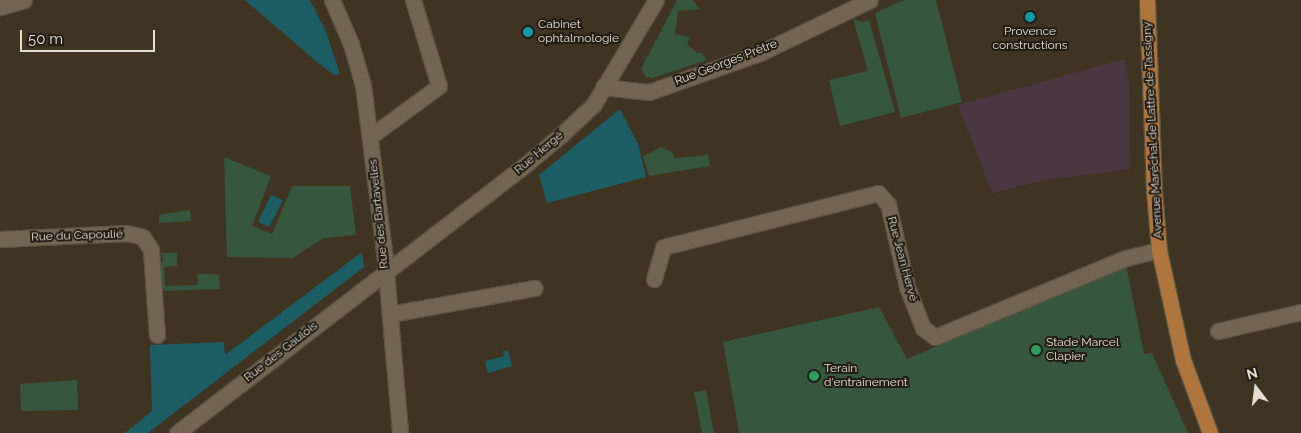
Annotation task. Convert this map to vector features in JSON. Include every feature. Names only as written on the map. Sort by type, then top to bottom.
[{"type":"main road","name":"Avenue Maréchal de Lattre de Tassigny","points":[[1147,0],[1154,191],[1159,250],[1183,360],[1210,433]]},
{"type":"street","points":[[0,7],[24,0]]},
{"type":"street","name":"Rue des Bartavelles","points":[[332,0],[351,44],[358,68],[371,136],[386,272],[400,433]]},
{"type":"street","points":[[371,136],[439,86],[413,0]]},
{"type":"street","name":"Rue Hergé","points":[[386,272],[561,135],[594,104],[656,0]]},
{"type":"street","name":"Rue Georges Prêtre","points":[[603,87],[649,92],[760,52],[870,0]]},
{"type":"street","name":"Rue Jean Hervé","points":[[654,279],[662,247],[878,193],[888,204],[907,287],[923,328],[935,337],[1126,258],[1159,250]]},
{"type":"street","name":"Rue du Capoulié","points":[[0,239],[127,233],[143,237],[151,250],[157,335]]},
{"type":"street","name":"Rue des Gaulois","points":[[177,433],[386,272]]},
{"type":"street","points":[[390,314],[535,288]]},
{"type":"street","points":[[1218,331],[1301,312]]},
{"type":"shaded area","points":[[1124,59],[1129,81],[1130,169],[1047,180],[992,193],[958,105]]},
{"type":"green space","points":[[677,0],[692,0],[700,9],[678,11],[675,34],[690,37],[687,44],[697,53],[702,53],[707,60],[653,78],[646,77],[641,69]]},
{"type":"green space","points":[[904,0],[936,0],[962,102],[901,118],[875,13]]},
{"type":"green space","points":[[853,19],[863,22],[869,20],[895,112],[840,126],[829,80],[868,71]]},
{"type":"green space","points":[[661,147],[672,152],[675,158],[708,155],[710,166],[649,176],[643,156]]},
{"type":"green space","points":[[224,157],[271,176],[252,226],[272,234],[292,186],[350,186],[356,235],[324,238],[293,258],[227,257]]},
{"type":"green space","points":[[190,210],[191,221],[159,223],[159,215]]},
{"type":"green space","points":[[162,253],[177,253],[177,266],[164,267],[165,286],[198,285],[197,274],[210,274],[219,275],[220,289],[161,291],[160,262],[163,261]]},
{"type":"green space","name":"Stade Marcel Clapier","points":[[1126,265],[1144,354],[1152,353],[1188,433],[739,433],[723,342],[879,307],[907,359]]},
{"type":"green space","points":[[77,380],[78,410],[21,411],[20,384]]},
{"type":"green space","points":[[706,390],[714,433],[702,433],[694,392]]},
{"type":"water","points":[[245,0],[310,0],[326,32],[340,74],[334,75],[317,62]]},
{"type":"water","points":[[620,109],[638,144],[646,177],[547,203],[539,175]]},
{"type":"water","points":[[271,195],[283,200],[269,227],[258,222]]},
{"type":"water","points":[[362,252],[364,267],[148,433],[125,433],[152,411],[150,345],[224,342],[225,355]]},
{"type":"water","points":[[508,350],[512,366],[488,373],[485,361],[504,356],[503,351]]},
{"type":"place","name":"Provence constructions","points":[[1030,17]]},
{"type":"place","name":"Cabinet ophtalmologie","points":[[528,32]]},
{"type":"place","name":"Stade Marcel Clapier","points":[[1036,350]]},
{"type":"place","name":"Terain d'entraînement","points":[[814,376]]}]
